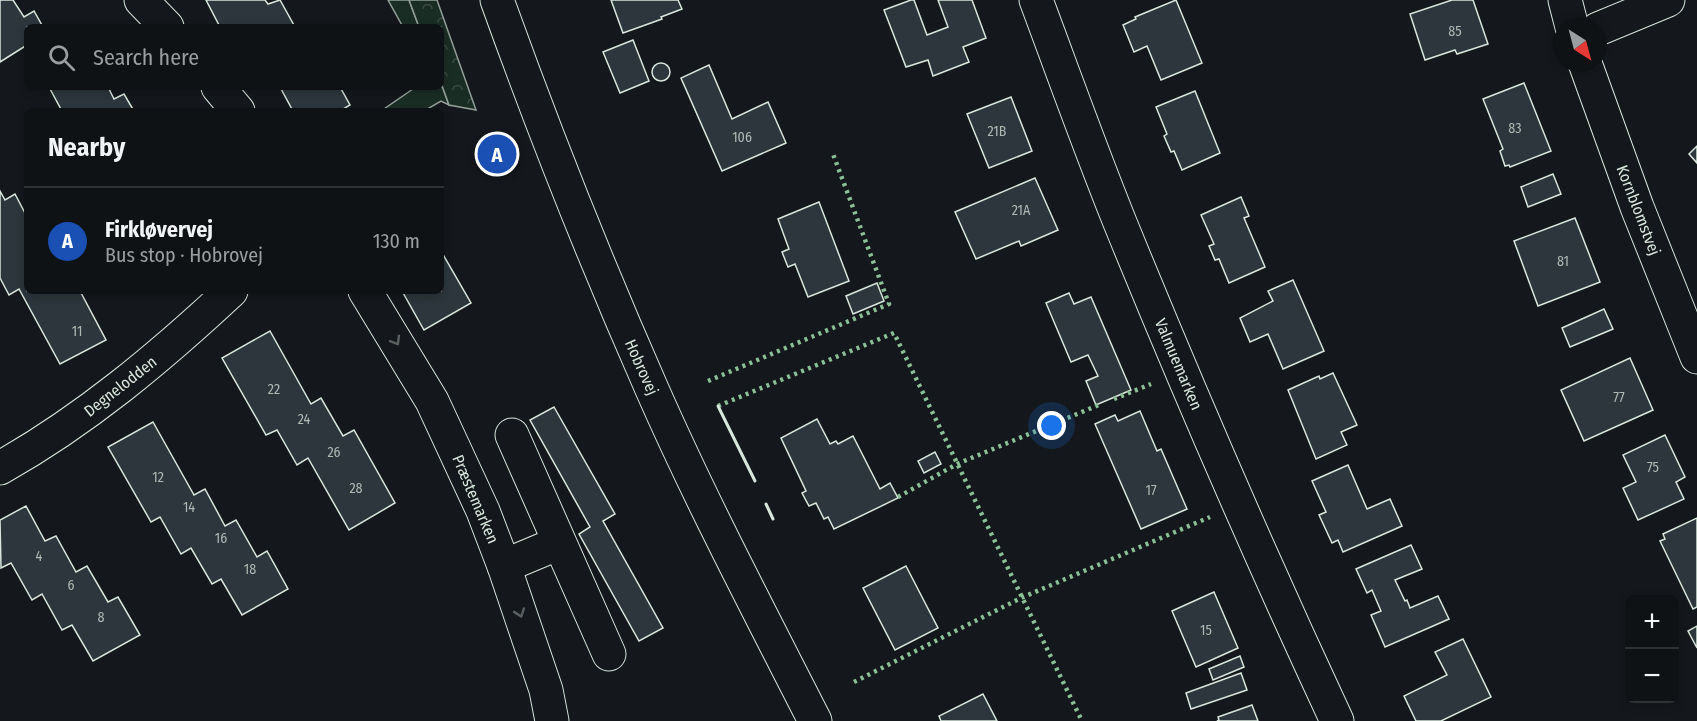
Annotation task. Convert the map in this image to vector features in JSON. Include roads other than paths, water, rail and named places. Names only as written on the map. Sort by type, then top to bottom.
[{"type":"street","points":[[141,0],[163,24]]},
{"type":"street","name":"Hobrovej","points":[[497,0],[551,147],[605,282],[652,389],[720,534],[815,721]]},
{"type":"street","name":"Valmuemarken","points":[[1036,0],[1121,224],[1206,427],[1284,606],[1338,721]]},
{"type":"street","points":[[1565,0],[1570,18]]},
{"type":"street","points":[[1607,25],[1668,0]]},
{"type":"street","name":"Kornblomstvej","points":[[1588,72],[1637,207],[1697,357]]},
{"type":"street","points":[[220,90],[236,108]]},
{"type":"street","name":"Degnelodden","points":[[0,468],[77,419],[138,375],[228,294]]},
{"type":"street","name":"Præstemarken","points":[[368,294],[432,401],[483,511],[546,690],[552,721]]},
{"type":"street","points":[[512,435],[609,654]]},
{"type":"street","points":[[504,566],[559,543]]},
{"type":"place","name":"Firkløvervej","points":[[497,154]]}]
